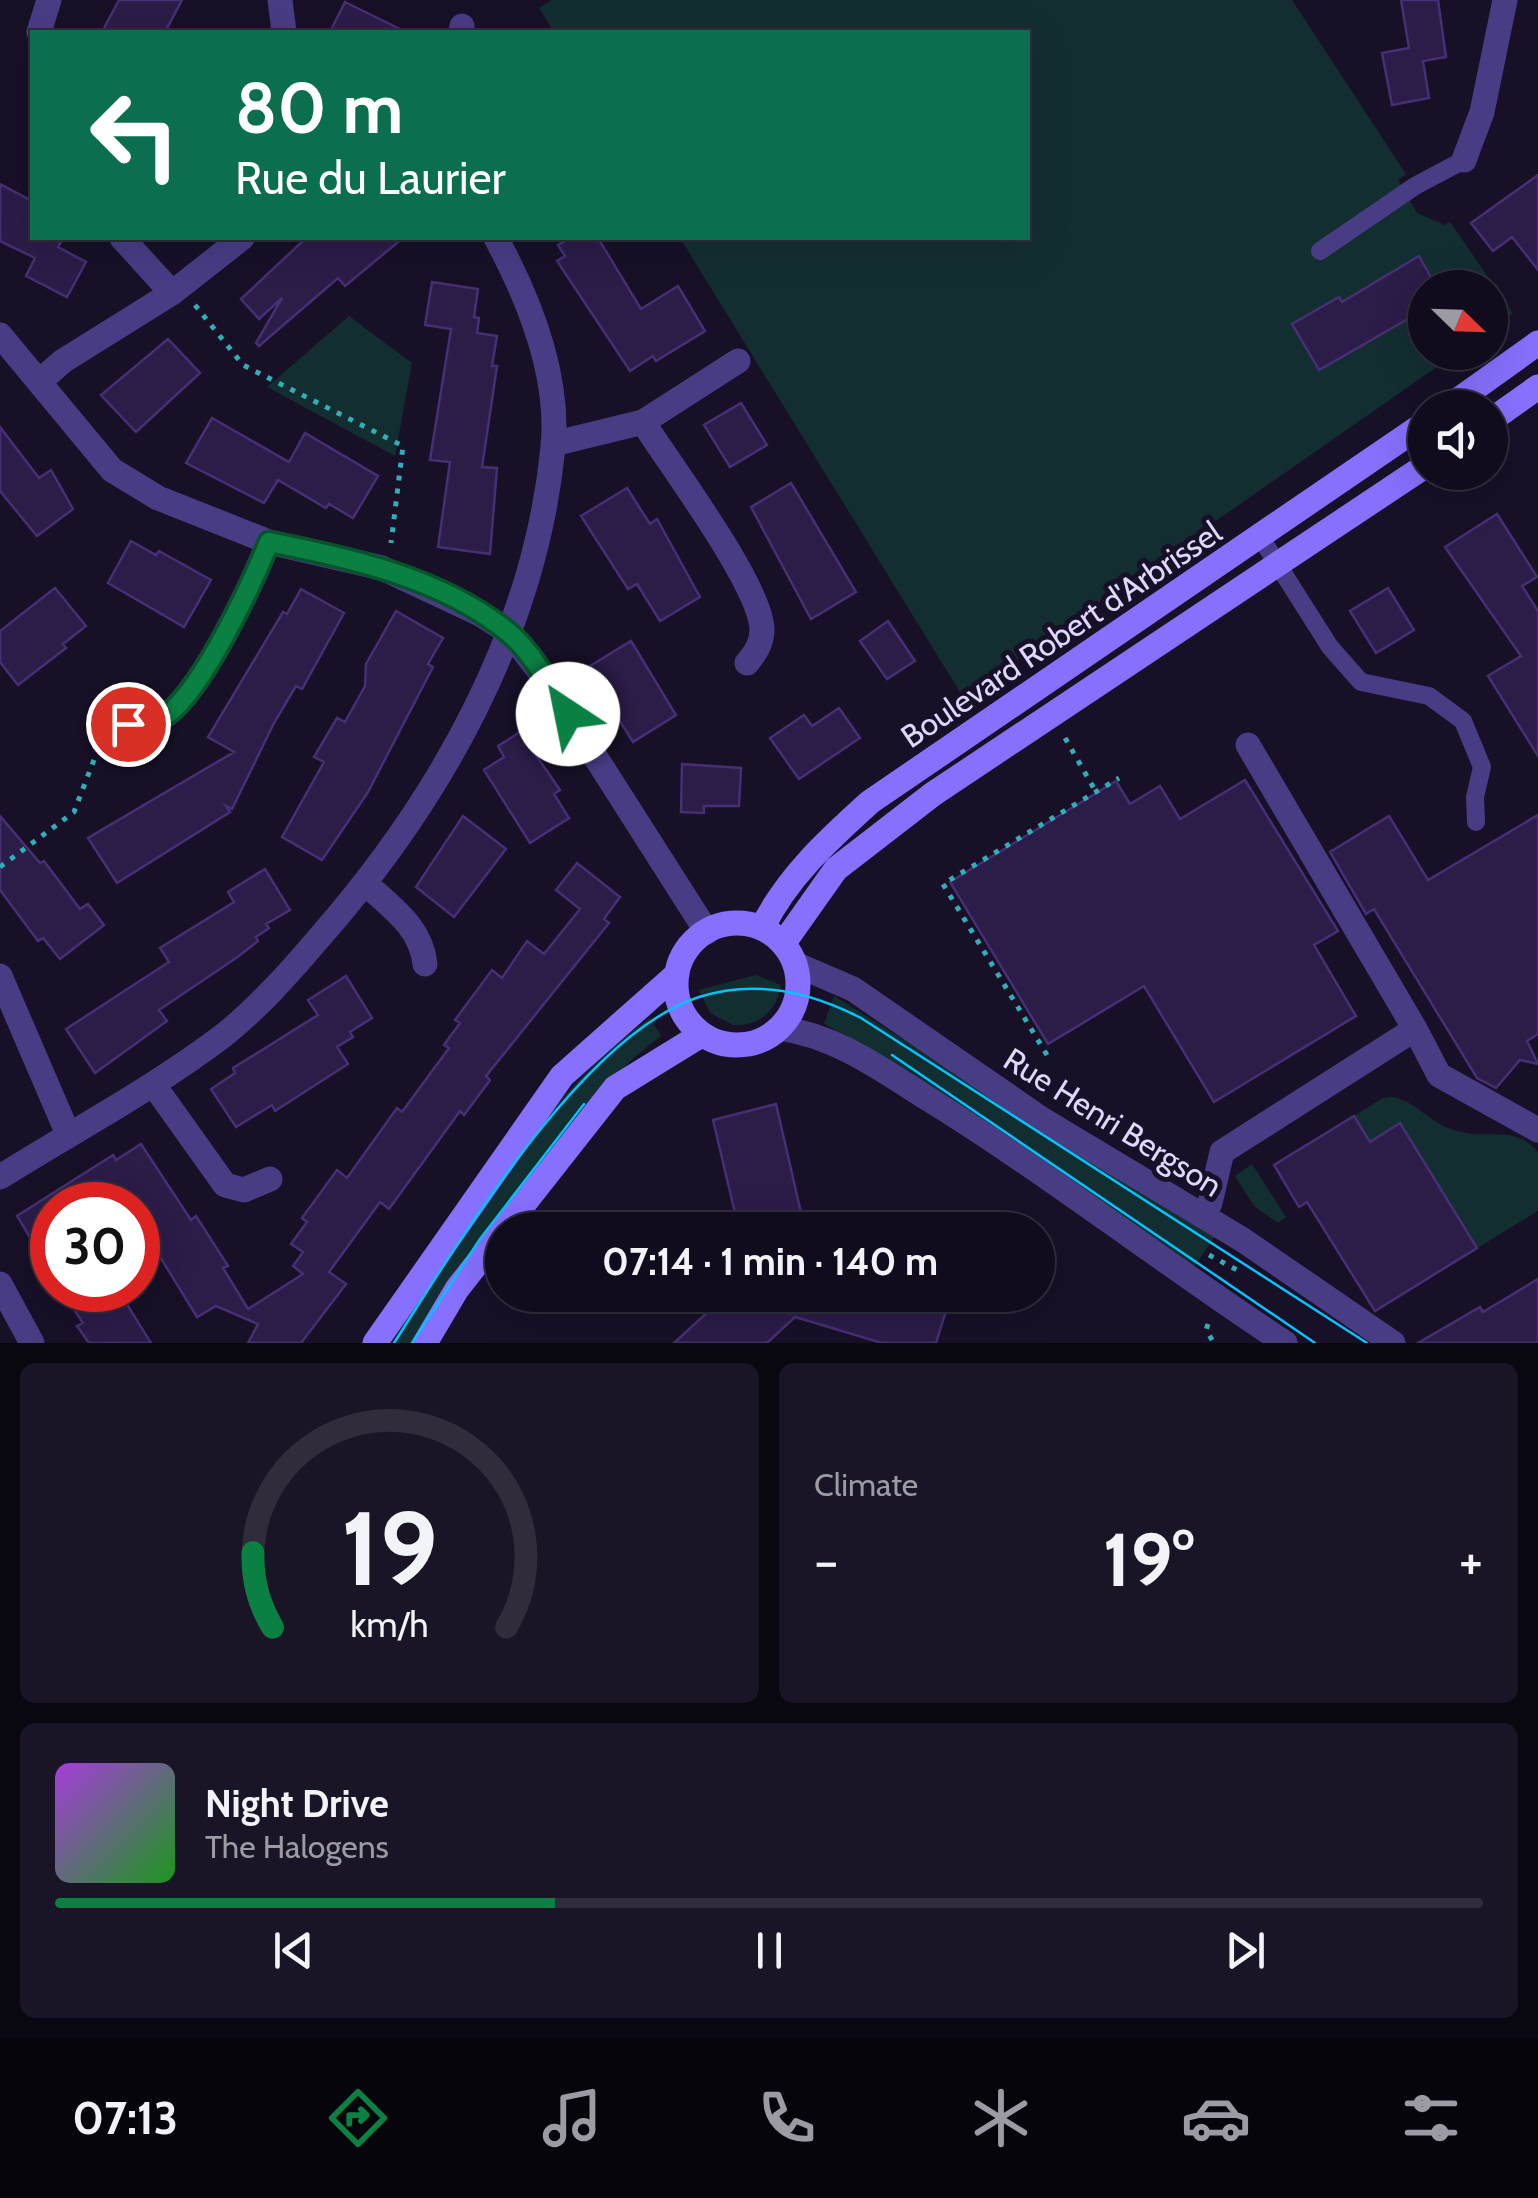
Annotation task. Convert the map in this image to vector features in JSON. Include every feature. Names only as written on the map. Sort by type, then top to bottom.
[{"type":"street","points":[[40,30],[49,0]]},
{"type":"street","points":[[280,0],[284,30]]},
{"type":"street","points":[[1464,160],[1482,112],[1505,0]]},
{"type":"street","points":[[124,240],[182,296]]},
{"type":"street","points":[[40,381],[63,361],[182,296],[240,240]]},
{"type":"street","points":[[0,1177],[153,1084],[246,1014],[366,884],[464,734],[510,633],[538,532],[554,444],[545,357],[520,281],[497,240]]},
{"type":"street","points":[[0,335],[112,470],[158,498],[269,542],[382,568],[480,614],[510,633],[547,681],[707,932]]},
{"type":"street","points":[[1472,390],[1538,343]]},
{"type":"street","points":[[554,444],[642,422],[738,361]]},
{"type":"street","points":[[1508,409],[1538,388]]},
{"type":"street","points":[[642,422],[745,582],[762,624],[762,640],[747,663]]},
{"type":"street","name":"Boulevard Robert d'Arbrissel","points":[[762,928],[778,895],[870,802],[1408,435]]},
{"type":"street","name":"Boulevard Robert d'Arbrissel","points":[[789,954],[836,869],[933,794],[1408,478]]},
{"type":"street","points":[[105,729],[162,719],[240,613],[269,542]]},
{"type":"street","points":[[1248,746],[1439,1075],[1538,1130]]},
{"type":"street","points":[[366,884],[414,930],[423,946],[424,964]]},
{"type":"street","points":[[375,1343],[562,1076],[677,974],[693,942],[707,932],[743,924],[762,928],[789,954],[798,992],[780,1028],[748,1045],[730,1045],[701,1035],[680,1005],[677,974]]},
{"type":"street","name":"Rue Henri Bergson","points":[[789,954],[852,990],[1047,1123],[1244,1240],[1393,1343]]},
{"type":"street","points":[[0,976],[68,1134]]},
{"type":"street","points":[[780,1028],[814,1033],[846,1048],[1003,1145],[1285,1343]]},
{"type":"street","points":[[1210,1203],[1222,1152],[1415,1030]]},
{"type":"street","points":[[425,1343],[458,1289],[615,1088],[701,1035]]},
{"type":"street","points":[[153,1084],[225,1184],[244,1190],[270,1179]]},
{"type":"street","points":[[0,1284],[32,1343]]},
{"type":"lane","points":[[1320,251],[1415,186],[1464,160]]},
{"type":"lane","points":[[1260,538],[1330,647],[1361,682],[1429,696],[1463,721],[1482,767],[1475,797],[1476,822]]},
{"type":"path","points":[[182,296],[243,365],[403,446],[389,556]]},
{"type":"path","points":[[1052,714],[1096,792]]},
{"type":"path","points":[[0,868],[74,812],[105,729]]},
{"type":"path","points":[[1046,1055],[944,884],[1120,778]]},
{"type":"path","points":[[1209,1255],[1230,1269],[1242,1271]]},
{"type":"path","points":[[1210,1316],[1206,1330],[1214,1343]]},
{"type":"green space","points":[[552,0],[1292,0],[1406,174],[1398,180],[1417,213],[1445,225],[1450,222],[1483,270],[1408,270],[1408,370],[1433,370],[963,697],[681,240],[1030,240],[1030,30],[553,30],[539,8]]},
{"type":"green space","points":[[349,316],[412,363],[395,456],[267,387]]},
{"type":"green space","points":[[756,975],[781,985],[765,1016],[733,1025],[710,1013],[699,990]]},
{"type":"green space","points":[[834,996],[1216,1235],[1192,1270],[878,1053],[824,1024]]},
{"type":"green space","points":[[650,1018],[661,1036],[589,1102],[502,1212],[485,1212],[485,1237],[415,1343],[392,1343],[507,1167],[575,1085]]},
{"type":"green space","points":[[1394,1097],[1448,1128],[1510,1135],[1529,1143],[1538,1152],[1538,1211],[1374,1311],[1307,1203],[1299,1207],[1274,1165],[1383,1098]]},
{"type":"green space","points":[[1252,1164],[1286,1217],[1278,1223],[1254,1206],[1235,1176]]},
{"type":"building","points":[[119,0],[182,0],[166,30],[103,30]]},
{"type":"building","points":[[1401,0],[1438,0],[1446,57],[1423,61],[1429,98],[1392,105],[1382,53],[1409,48]]},
{"type":"building","points":[[345,2],[402,30],[331,30]]},
{"type":"building","points":[[1538,175],[1538,270],[1512,237],[1493,251],[1471,223]]},
{"type":"building","points":[[0,184],[30,200],[30,240],[62,240],[58,247],[86,262],[67,297],[26,276],[35,258],[0,241]]},
{"type":"building","points":[[304,240],[401,240],[345,286],[338,278],[259,346],[256,343],[282,298],[259,319],[241,299]]},
{"type":"building","points":[[567,240],[599,240],[641,309],[678,286],[705,331],[656,361],[653,356],[630,371],[557,261],[565,256],[558,245]]},
{"type":"building","points":[[1419,256],[1427,270],[1408,270],[1408,319],[1319,370],[1292,324],[1339,297],[1342,302]]},
{"type":"building","points":[[432,282],[478,289],[474,317],[479,318],[477,333],[497,336],[492,366],[497,366],[482,467],[497,468],[490,554],[438,547],[450,462],[430,460],[451,329],[425,325]]},
{"type":"building","points":[[168,339],[200,373],[136,432],[101,395]]},
{"type":"building","points":[[741,403],[767,445],[730,467],[704,425]]},
{"type":"building","points":[[212,418],[289,462],[305,433],[378,476],[353,518],[329,504],[326,508],[278,480],[264,503],[186,463]]},
{"type":"building","points":[[0,427],[39,478],[51,470],[73,509],[37,536],[0,491]]},
{"type":"building","points":[[791,483],[856,592],[811,619],[751,507]]},
{"type":"building","points":[[627,488],[650,524],[657,519],[700,597],[660,621],[637,584],[628,589],[581,516]]},
{"type":"building","points":[[1497,514],[1537,577],[1522,586],[1538,611],[1538,756],[1488,676],[1521,656],[1445,547]]},
{"type":"building","points":[[131,541],[156,555],[159,551],[211,580],[184,627],[108,583]]},
{"type":"building","points":[[55,588],[86,626],[63,644],[66,648],[18,685],[0,662],[0,631]]},
{"type":"building","points":[[1388,588],[1414,630],[1376,653],[1350,611]]},
{"type":"building","points":[[301,589],[344,613],[302,689],[296,686],[274,723],[232,809],[226,806],[230,812],[117,883],[88,838],[234,752],[208,737],[283,612],[287,614]]},
{"type":"building","points":[[396,611],[443,638],[428,664],[433,667],[368,792],[322,860],[282,837],[324,762],[314,757],[337,718],[345,722],[365,686],[366,664]]},
{"type":"building","points":[[888,621],[915,661],[887,679],[860,641]]},
{"type":"building","points":[[631,641],[676,715],[633,742],[590,666]]},
{"type":"building","points":[[839,708],[860,738],[799,779],[770,738],[804,715],[812,726]]},
{"type":"building","points":[[520,732],[560,790],[554,794],[569,818],[530,843],[484,770],[504,757],[498,746]]},
{"type":"building","points":[[682,764],[741,768],[739,806],[704,806],[704,813],[681,812]]},
{"type":"building","points":[[1245,780],[1338,931],[1314,945],[1356,1016],[1214,1102],[1144,986],[1048,1044],[950,882],[1116,781],[1130,804],[1160,786],[1180,819]]},
{"type":"building","points":[[1538,815],[1538,1034],[1527,1041],[1538,1064],[1520,1060],[1496,1088],[1477,1078],[1374,909],[1366,914],[1330,852],[1389,816],[1428,880]]},
{"type":"building","points":[[0,816],[40,863],[44,861],[80,909],[88,904],[104,925],[60,959],[43,938],[38,941],[0,890]]},
{"type":"building","points":[[463,816],[506,849],[454,917],[416,887]]},
{"type":"building","points":[[577,863],[620,897],[604,919],[609,923],[486,1076],[490,1080],[464,1115],[460,1111],[389,1209],[380,1202],[329,1272],[346,1284],[301,1343],[248,1343],[258,1324],[216,1306],[197,1317],[160,1257],[160,1182],[71,1182],[113,1155],[116,1160],[141,1144],[191,1220],[196,1216],[228,1266],[223,1268],[248,1309],[303,1274],[293,1266],[303,1252],[291,1244],[307,1222],[302,1218],[337,1170],[347,1178],[397,1108],[402,1112],[449,1048],[444,1045],[460,1023],[455,1020],[492,970],[502,978],[527,941],[544,954],[580,909],[556,890]]},
{"type":"building","points":[[265,869],[290,910],[266,924],[269,928],[256,937],[258,941],[236,958],[159,1010],[167,1021],[95,1073],[66,1029],[169,962],[160,948],[234,902],[228,892]]},
{"type":"building","points":[[346,976],[372,1018],[350,1032],[353,1037],[337,1047],[348,1064],[275,1111],[272,1105],[236,1127],[211,1089],[235,1073],[233,1068],[318,1015],[308,1000]]},
{"type":"building","points":[[776,1104],[801,1212],[735,1212],[713,1120]]},
{"type":"building","points":[[1354,1116],[1370,1142],[1400,1123],[1477,1248],[1375,1311],[1307,1202],[1299,1207],[1274,1165]]},
{"type":"building","points":[[30,1208],[30,1238],[17,1216]]},
{"type":"building","points":[[1538,1279],[1538,1343],[1418,1343],[1480,1307],[1483,1312]]},
{"type":"building","points":[[76,1312],[132,1312],[151,1343],[89,1343],[77,1326],[83,1323]]},
{"type":"building","points":[[708,1312],[946,1312],[936,1343],[882,1343],[795,1317],[767,1343],[674,1343]]},
{"type":"tram line","points":[[394,1343],[527,1146],[611,1053],[655,1019],[699,997],[741,989],[802,995],[861,1018],[1367,1343]]},
{"type":"tram line","points":[[892,1055],[1315,1343]]},
{"type":"tram line","points":[[412,1343],[480,1239],[584,1104]]},
{"type":"route","points":[[128,724],[162,719],[199,676],[240,613],[269,542],[382,568],[480,614],[510,633],[568,714]]}]
